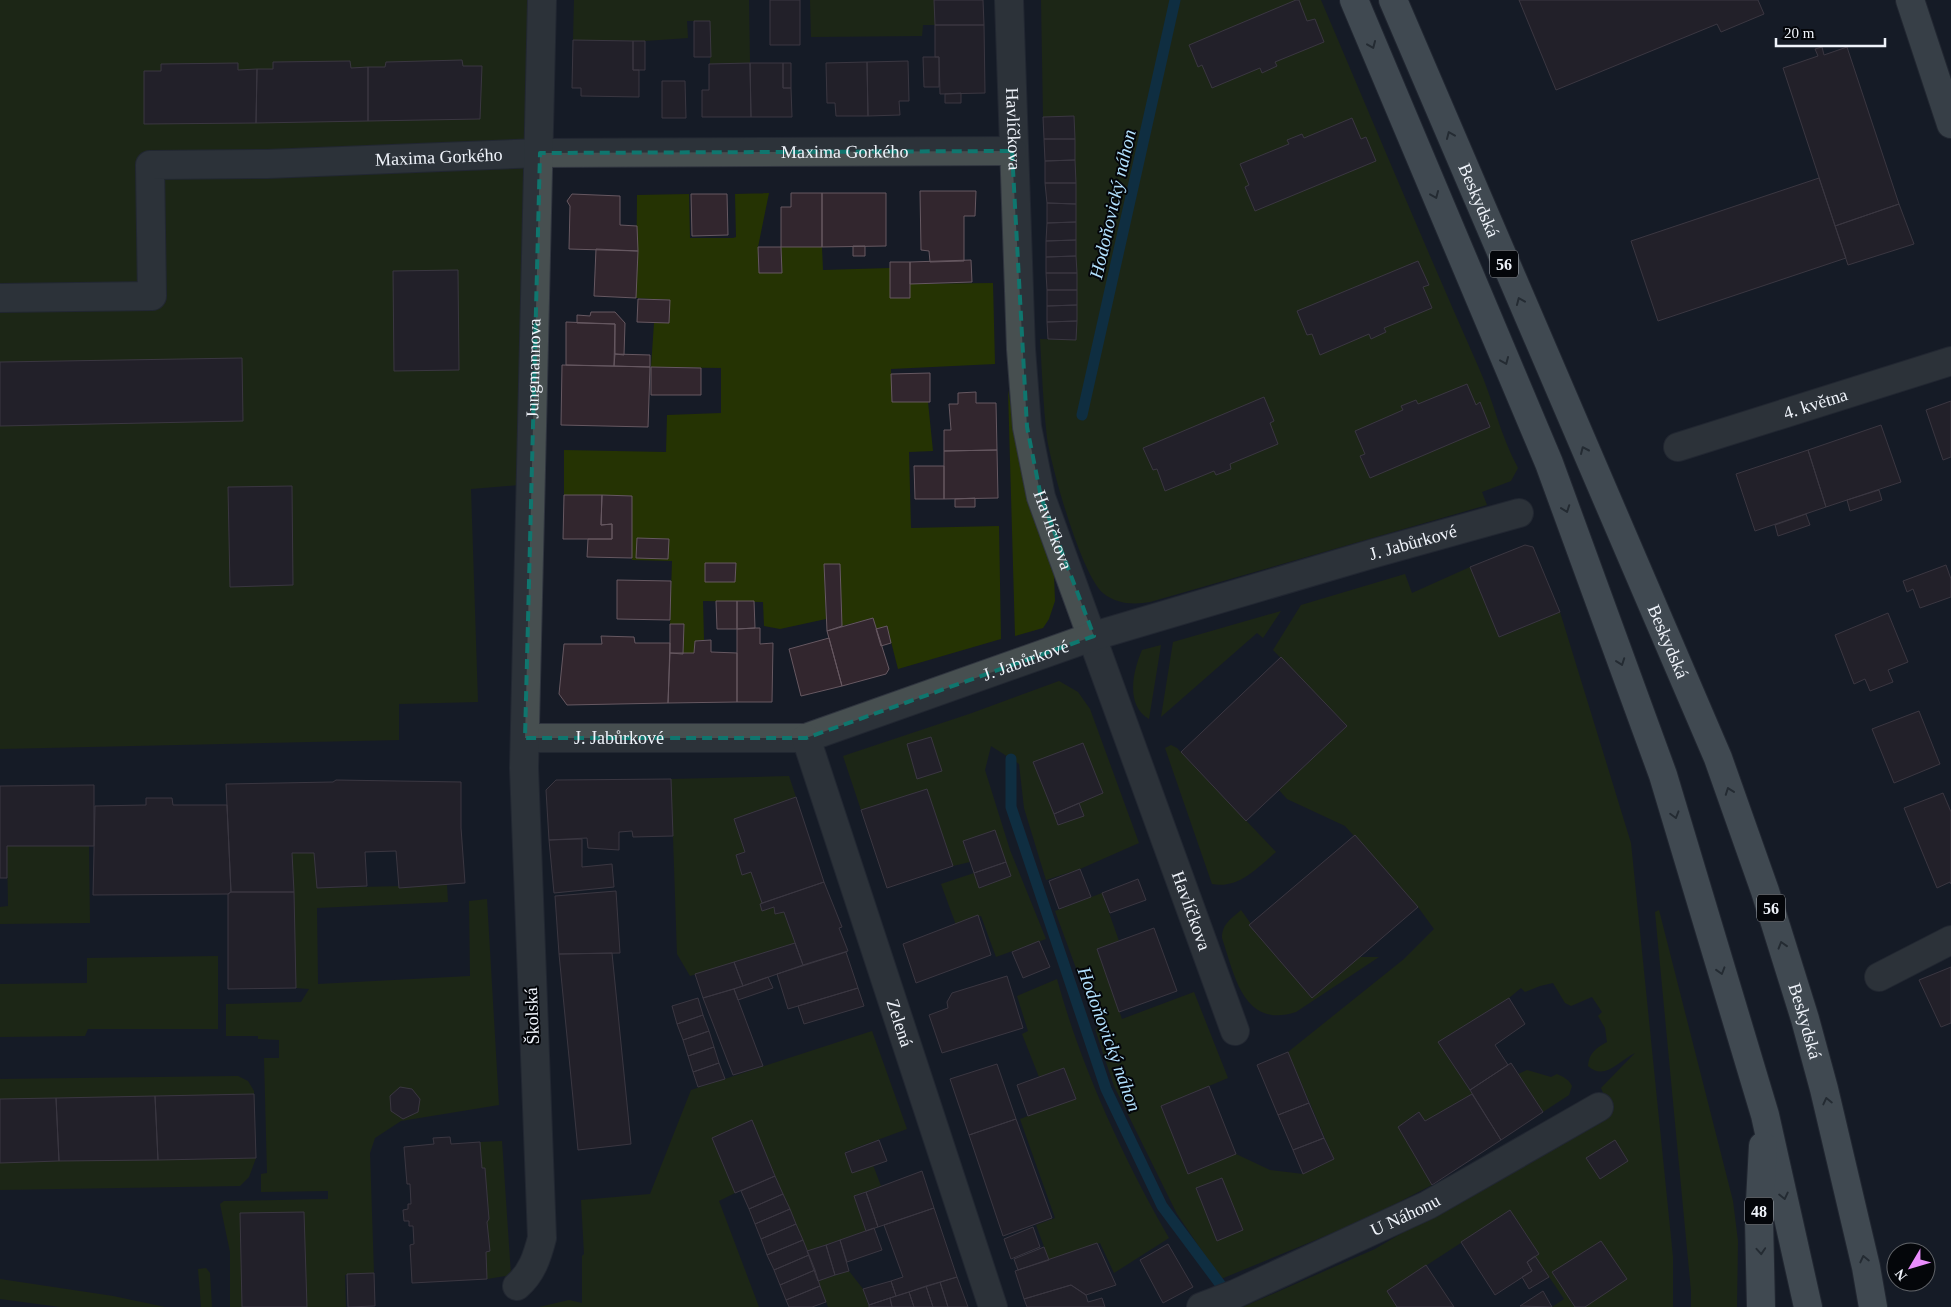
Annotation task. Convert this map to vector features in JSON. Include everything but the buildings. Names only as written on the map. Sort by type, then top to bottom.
[{"type":"main road","name":"Beskydská","points":[[1354,0],[1559,491],[1663,775],[1765,1115],[1808,1307]]},
{"type":"main road","name":"Beskydská","points":[[1393,0],[1535,338],[1718,758],[1766,891],[1805,1019],[1824,1090],[1866,1268],[1873,1307]]},
{"type":"main road","name":"48","points":[[1762,1307],[1758,1220],[1765,1115]]},
{"type":"street","name":"Jungmannova","points":[[525,738],[540,153],[542,0]]},
{"type":"street","name":"Havlíčkova","points":[[1009,0],[1012,151],[1021,349],[1027,427],[1041,497],[1094,636],[1122,724],[1235,1031]]},
{"type":"street","points":[[1910,0],[1951,124]]},
{"type":"street","name":"Maxima Gorkého","points":[[0,298],[152,296],[150,165],[267,164],[540,153],[1012,151]]},
{"type":"street","name":"4. května","points":[[1678,447],[1951,361]]},
{"type":"street","name":"J. Jabůrkové","points":[[525,738],[806,738],[1094,636],[1375,553],[1519,513]]},
{"type":"street","name":"Školská","points":[[517,1286],[527,1277],[536,1260],[542,1238],[527,890],[525,738]]},
{"type":"street","name":"Zelená","points":[[806,738],[993,1307]]},
{"type":"street","points":[[1879,977],[1951,940]]},
{"type":"street","name":"U Náhonu","points":[[1217,1301],[1428,1205],[1599,1106]]},
{"type":"highlighted area","points":[[1012,151],[1027,427],[1041,497],[1094,636],[806,738],[525,738],[540,153]]},
{"type":"green space","points":[[0,0],[528,0],[519,485],[471,489],[478,702],[399,704],[399,740],[0,749]]},
{"type":"green space","points":[[574,0],[749,0],[750,63],[710,64],[710,21],[687,21],[688,38],[645,41],[573,40]]},
{"type":"green space","points":[[810,0],[934,0],[935,25],[923,25],[922,36],[811,37]]},
{"type":"green space","points":[[1041,0],[1321,0],[1483,379],[1506,443],[1518,468],[1511,481],[1482,492],[1487,505],[1150,602],[1125,603],[1108,597],[1103,593],[1094,582],[1077,544],[1055,473],[1047,438],[1040,339],[1076,340],[1077,321],[1074,117],[1043,117]]},
{"type":"green space","points":[[769,193],[758,247],[759,273],[782,272],[781,247],[822,247],[823,270],[890,268],[891,298],[910,298],[910,284],[993,283],[995,364],[891,369],[892,402],[928,402],[933,451],[909,452],[911,528],[999,526],[1001,639],[898,669],[887,626],[876,629],[873,618],[842,626],[840,565],[824,565],[826,619],[780,629],[764,626],[763,602],[703,601],[704,640],[695,641],[694,653],[683,654],[684,624],[670,624],[672,561],[632,560],[632,496],[564,495],[564,450],[666,452],[667,415],[721,413],[721,368],[651,367],[654,323],[669,323],[670,300],[636,298],[637,195],[689,194],[690,238],[733,238],[736,237],[735,194]]},
{"type":"green space","points":[[1008,390],[1026,491],[1054,575],[1055,601],[1049,619],[1043,628],[1015,636]]},
{"type":"green space","points":[[1470,567],[1500,637],[1560,612],[1631,843],[1673,1257],[1673,1307],[1552,1307],[1564,1299],[1535,1256],[1510,1211],[1387,1291],[1397,1307],[1243,1307],[1375,1249],[1610,1110],[1601,1088],[1635,1053],[1606,1071],[1594,1070],[1588,1066],[1590,1058],[1596,1049],[1607,1042],[1605,1028],[1598,1016],[1602,1012],[1592,997],[1571,1006],[1565,1003],[1553,983],[1525,992],[1521,988],[1509,998],[1438,1042],[1472,1094],[1425,1121],[1418,1112],[1398,1127],[1432,1185],[1364,1220],[1221,1279],[1177,1214],[1114,1086],[1095,1029],[1098,1028],[1055,911],[1102,893],[1119,941],[1097,949],[1122,1019],[1194,992],[1228,1078],[1161,1106],[1188,1174],[1236,1154],[1270,1170],[1303,1174],[1334,1159],[1288,1052],[1404,959],[1434,929],[1418,907],[1345,826],[1287,799],[1279,790],[1347,726],[1273,650],[1301,605],[1405,574],[1412,593]]},
{"type":"green space","points":[[1281,611],[1263,638],[1257,633],[1161,717],[1173,642]]},
{"type":"green space","points":[[1161,645],[1149,719],[1141,713],[1134,697],[1134,677],[1142,650]]},
{"type":"green space","points":[[1059,681],[1078,692],[1090,709],[1139,843],[1080,869],[1046,880],[1024,808],[1019,764],[991,746],[985,770],[1010,850],[1046,939],[996,957],[981,916],[956,925],[941,884],[974,873],[980,888],[1011,876],[1006,862],[963,841],[970,862],[953,866],[927,789],[861,810],[843,756],[972,713]]},
{"type":"green space","points":[[1171,745],[1177,748],[1276,852],[1247,876],[1231,883],[1222,885],[1212,884],[1165,748]]},
{"type":"green space","points":[[789,776],[796,797],[734,819],[745,852],[736,855],[742,875],[751,872],[762,903],[760,904],[762,911],[774,907],[776,914],[784,912],[795,943],[690,976],[677,954],[671,779]]},
{"type":"green space","points":[[7,846],[89,846],[90,923],[0,924],[0,907],[8,906]]},
{"type":"green space","points":[[292,853],[314,853],[318,888],[447,885],[448,902],[317,908],[318,984],[470,976],[469,901],[487,899],[499,1105],[401,1121],[375,1138],[370,1153],[374,1273],[345,1275],[346,1307],[230,1307],[230,1252],[220,1204],[224,1201],[328,1199],[328,1191],[261,1192],[261,1174],[267,1173],[264,1058],[279,1058],[279,1040],[258,1039],[258,1036],[226,1036],[226,1004],[301,1002],[309,989],[296,988]]},
{"type":"green space","points":[[1241,910],[1250,925],[1312,998],[1359,957],[1379,957],[1296,1012],[1278,1015],[1264,1013],[1253,1006],[1244,996],[1237,983],[1222,938],[1225,925]]},
{"type":"green space","points":[[1659,910],[1733,1201],[1738,1241],[1737,1307],[1691,1307],[1655,912]]},
{"type":"green space","points":[[218,956],[218,1029],[88,1029],[85,1036],[0,1037],[0,984],[87,983],[87,958]]},
{"type":"green space","points":[[1057,979],[1078,1046],[1105,1112],[1136,1177],[1169,1238],[1114,1273],[1100,1243],[1049,1260],[1036,1225],[1055,1218],[1020,1119],[1076,1098],[1064,1068],[1039,1077],[1022,1034],[1028,1031],[1017,996]]},
{"type":"green space","points":[[872,1031],[907,1129],[845,1152],[852,1173],[873,1165],[881,1186],[854,1196],[866,1231],[807,1251],[752,1121],[712,1138],[735,1193],[719,1201],[759,1307],[539,1307],[569,1300],[582,1303],[582,1256],[584,1254],[581,1200],[650,1194],[691,1090]]},
{"type":"green space","points":[[1527,1070],[1551,1077],[1557,1074],[1564,1078],[1572,1086],[1569,1095],[1543,1112],[1518,1074]]},
{"type":"green space","points":[[238,1076],[248,1081],[254,1091],[256,1158],[249,1177],[240,1186],[0,1190],[0,1079]]},
{"type":"green space","points":[[502,1141],[511,1275],[487,1279],[486,1252],[490,1251],[487,1222],[489,1219],[485,1169],[482,1168],[480,1142]]},
{"type":"green space","points":[[206,1268],[210,1273],[212,1307],[201,1307],[198,1269]]},
{"type":"green space","points":[[849,1271],[863,1289],[869,1307],[828,1307],[818,1281]]},
{"type":"green space","points":[[0,1279],[113,1296],[165,1307],[60,1307],[0,1299]]},
{"type":"waterway","name":"Hodoňovický náhon","points":[[1082,415],[1175,0]]},
{"type":"waterway","name":"Hodoňovický náhon","points":[[1011,759],[1011,807],[1106,1089],[1162,1206],[1229,1296]]}]
